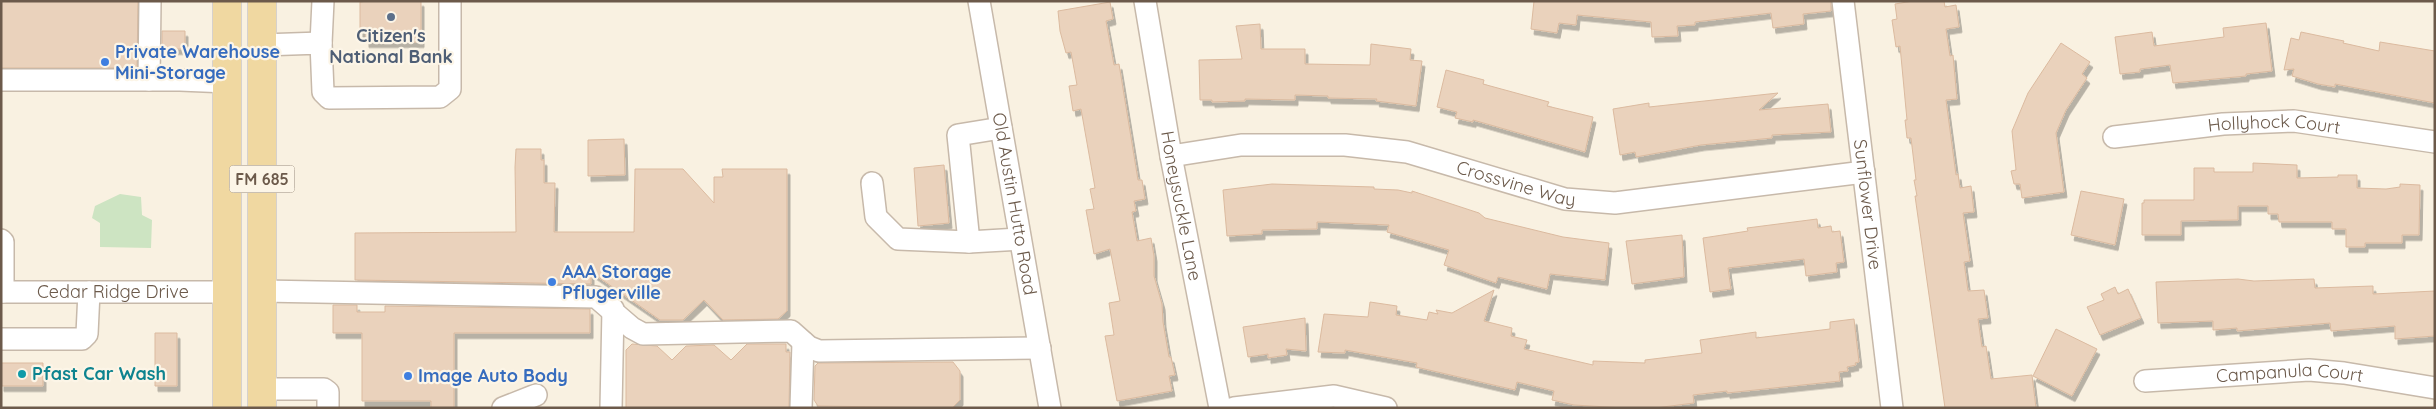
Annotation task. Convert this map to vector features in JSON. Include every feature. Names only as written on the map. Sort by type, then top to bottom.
[{"type":"main road","name":"FM 685","points":[[227,1],[227,408]]},
{"type":"main road","name":"FM 685","points":[[262,1],[262,398]]},
{"type":"street","points":[[149,80],[150,1]]},
{"type":"street","points":[[323,1],[321,43],[323,92],[329,98],[440,97],[450,89],[450,1]]},
{"type":"street","name":"Old Austin Hutto Road","points":[[979,1],[1050,408]]},
{"type":"street","name":"Honeysuckle Lane","points":[[1145,1],[1171,156],[1220,408]]},
{"type":"street","name":"Sunflower Drive","points":[[1843,1],[1892,408]]},
{"type":"street","points":[[262,45],[321,43]]},
{"type":"street","points":[[1,80],[227,82]]},
{"type":"street","name":"Hollyhock Court","points":[[2114,137],[2223,124],[2294,121],[2435,142]]},
{"type":"street","points":[[969,242],[958,135],[1001,128]]},
{"type":"street","name":"Crossvine Way","points":[[1171,156],[1241,145],[1345,145],[1407,152],[1565,199],[1615,203],[1864,172]]},
{"type":"street","points":[[872,183],[876,217],[898,239],[969,242],[1020,239]]},
{"type":"street","points":[[1,240],[3,242],[2,292]]},
{"type":"street","points":[[262,291],[596,297],[632,328],[643,334],[791,331],[803,342],[819,351],[1040,348]]},
{"type":"street","name":"Cedar Ridge Drive","points":[[2,292],[227,292]]},
{"type":"street","points":[[1,339],[82,340],[87,334],[89,292]]},
{"type":"street","points":[[611,408],[613,310]]},
{"type":"street","points":[[801,408],[803,342]]},
{"type":"street","name":"Campanula Court","points":[[2145,381],[2309,370],[2344,373],[2435,388]]},
{"type":"street","points":[[262,398],[324,389],[328,392],[328,408]]},
{"type":"street","points":[[503,408],[536,395]]},
{"type":"street","points":[[1234,408],[1334,396],[1386,408]]},
{"type":"green space","points":[[120,194],[141,197],[142,215],[152,220],[151,248],[100,247],[100,223],[92,218],[95,206]]},
{"type":"building","points":[[1,1],[138,1],[137,68],[1,68]]},
{"type":"building","name":"Citizen's National Bank","points":[[421,1],[421,42],[366,42],[366,32],[360,32],[360,2]]},
{"type":"building","points":[[1534,1],[1831,1],[1831,11],[1803,14],[1804,24],[1773,28],[1771,13],[1695,22],[1695,25],[1677,26],[1678,36],[1652,37],[1651,22],[1577,15],[1576,25],[1559,23],[1557,33],[1531,29]]},
{"type":"building","points":[[1913,1],[1944,1],[1945,7],[1956,5],[1959,27],[1946,29],[1950,56],[1953,55],[1957,99],[1946,100],[1956,175],[1958,174],[1960,188],[1971,186],[1974,212],[1963,213],[1970,261],[1964,262],[1968,291],[1984,290],[1988,318],[1978,319],[1982,347],[1986,346],[1991,379],[2032,375],[2036,408],[1945,408],[1915,196],[1917,196],[1914,180],[1916,180],[1911,138],[1907,138],[1900,46],[1896,47],[1892,20],[1897,19],[1895,4]]},
{"type":"building","points":[[1110,2],[1113,19],[1106,21],[1114,65],[1119,64],[1138,180],[1142,180],[1145,199],[1134,201],[1136,211],[1132,212],[1137,241],[1151,238],[1154,256],[1154,276],[1162,304],[1169,357],[1171,357],[1175,375],[1169,376],[1172,391],[1117,401],[1105,336],[1114,335],[1109,303],[1120,301],[1110,249],[1094,254],[1086,210],[1094,209],[1090,189],[1095,188],[1081,109],[1073,111],[1069,86],[1077,85],[1071,52],[1066,53],[1060,31],[1058,11]]},
{"type":"building","points":[[2266,23],[2272,71],[2246,74],[2246,76],[2173,83],[2170,65],[2140,69],[2140,72],[2120,74],[2115,37],[2152,32],[2154,46],[2224,37],[2223,28]]},
{"type":"building","points":[[1260,24],[1261,49],[1305,49],[1305,64],[1370,65],[1371,44],[1411,49],[1410,60],[1422,61],[1416,106],[1376,101],[1377,99],[1295,95],[1295,100],[1245,99],[1245,101],[1212,102],[1212,100],[1200,100],[1199,60],[1242,59],[1236,26]]},
{"type":"building","points":[[162,31],[185,31],[185,49],[162,49]]},
{"type":"building","points":[[2301,32],[2379,51],[2380,42],[2435,51],[2435,103],[2335,84],[2335,87],[2318,84],[2292,76],[2294,69],[2284,70],[2291,38],[2299,40]]},
{"type":"building","points":[[2061,43],[2090,62],[2082,74],[2087,78],[2066,110],[2056,133],[2064,192],[2022,198],[2020,184],[2014,184],[2011,171],[2016,170],[2012,131],[2028,93]]},
{"type":"building","points":[[1446,70],[1484,80],[1483,84],[1549,102],[1547,106],[1593,117],[1585,152],[1473,120],[1473,122],[1455,118],[1457,112],[1437,107]]},
{"type":"building","points":[[1778,93],[1759,110],[1828,104],[1831,132],[1772,135],[1772,138],[1701,145],[1636,157],[1635,152],[1620,155],[1613,109],[1649,103],[1649,107]]},
{"type":"building","points":[[624,139],[625,175],[588,176],[588,140]]},
{"type":"building","points":[[516,149],[541,149],[541,160],[544,160],[544,183],[555,183],[554,232],[634,232],[635,169],[683,169],[714,203],[714,177],[723,177],[722,169],[787,169],[787,311],[778,319],[723,320],[704,300],[683,320],[660,320],[591,272],[591,284],[355,280],[355,233],[516,232]]},
{"type":"building","points":[[2253,163],[2297,165],[2297,178],[2357,175],[2357,188],[2386,189],[2400,187],[2400,184],[2420,185],[2419,235],[2402,235],[2402,243],[2365,243],[2365,247],[2346,247],[2346,229],[2332,229],[2332,222],[2279,222],[2278,214],[2268,214],[2268,206],[2238,206],[2238,220],[2181,221],[2181,235],[2142,235],[2142,203],[2144,203],[2144,200],[2194,200],[2194,168],[2214,168],[2214,172],[2253,172]]},
{"type":"building","points":[[944,165],[949,223],[918,226],[914,168]]},
{"type":"building","points":[[1272,184],[1374,187],[1374,189],[1398,190],[1412,193],[1412,191],[1479,213],[1485,218],[1563,237],[1609,243],[1605,280],[1550,274],[1547,289],[1498,277],[1496,283],[1444,265],[1449,250],[1387,232],[1389,225],[1317,222],[1317,229],[1262,230],[1262,234],[1227,236],[1223,190]]},
{"type":"building","points":[[2081,191],[2124,199],[2115,245],[2071,235]]},
{"type":"building","points":[[1817,219],[1818,228],[1831,226],[1832,232],[1840,231],[1844,262],[1836,263],[1837,272],[1806,276],[1804,259],[1728,268],[1731,289],[1710,292],[1703,238],[1748,231],[1747,228]]},
{"type":"building","points":[[1682,235],[1684,277],[1632,284],[1626,241]]},
{"type":"building","points":[[2238,279],[2254,281],[2314,279],[2315,288],[2373,286],[2373,294],[2435,291],[2435,336],[2395,339],[2395,326],[2331,331],[2330,323],[2237,331],[2237,328],[2213,330],[2213,321],[2158,323],[2156,282]]},
{"type":"building","points":[[2115,287],[2118,294],[2128,289],[2141,318],[2100,335],[2087,307],[2104,300],[2101,294]]},
{"type":"building","points":[[1494,290],[1484,321],[1512,328],[1511,336],[1527,340],[1524,349],[1593,365],[1593,361],[1645,363],[1645,360],[1702,353],[1700,340],[1756,332],[1756,338],[1830,329],[1830,322],[1854,319],[1859,362],[1855,363],[1856,365],[1847,367],[1848,371],[1839,372],[1840,381],[1693,395],[1694,403],[1655,408],[1624,408],[1574,405],[1552,400],[1554,391],[1517,382],[1515,390],[1416,367],[1417,363],[1345,350],[1345,353],[1318,352],[1324,314],[1368,317],[1370,302],[1397,306],[1396,315],[1427,320],[1429,312],[1438,314],[1436,310],[1452,313]]},
{"type":"building","points":[[333,305],[357,305],[357,312],[385,312],[385,306],[590,309],[590,333],[454,333],[454,408],[431,408],[431,401],[362,401],[362,333],[333,333]]},
{"type":"building","points":[[1305,318],[1306,351],[1286,349],[1287,355],[1268,358],[1268,354],[1248,357],[1243,327]]},
{"type":"building","points":[[2056,329],[2097,349],[2072,396],[2033,376]]},
{"type":"building","points":[[155,333],[177,333],[177,386],[155,386]]},
{"type":"building","points":[[632,344],[657,346],[672,360],[686,346],[714,345],[731,360],[747,344],[786,344],[786,352],[790,352],[789,408],[626,408],[626,350]]},
{"type":"building","points":[[953,362],[960,371],[960,400],[952,408],[818,406],[814,400],[815,366],[818,363]]},
{"type":"building","name":"Pfast Car Wash","points":[[1,363],[43,363],[43,386],[1,386]]},
{"type":"place","name":"Citizen's National Bank","points":[[391,17]]},
{"type":"place","name":"Private Warehouse Mini-Storage","points":[[105,62]]},
{"type":"place","name":"AAA Storage Pflugerville","points":[[552,282]]},
{"type":"place","name":"Pfast Car Wash","points":[[22,374]]},
{"type":"place","name":"Image Auto Body","points":[[408,376]]}]
